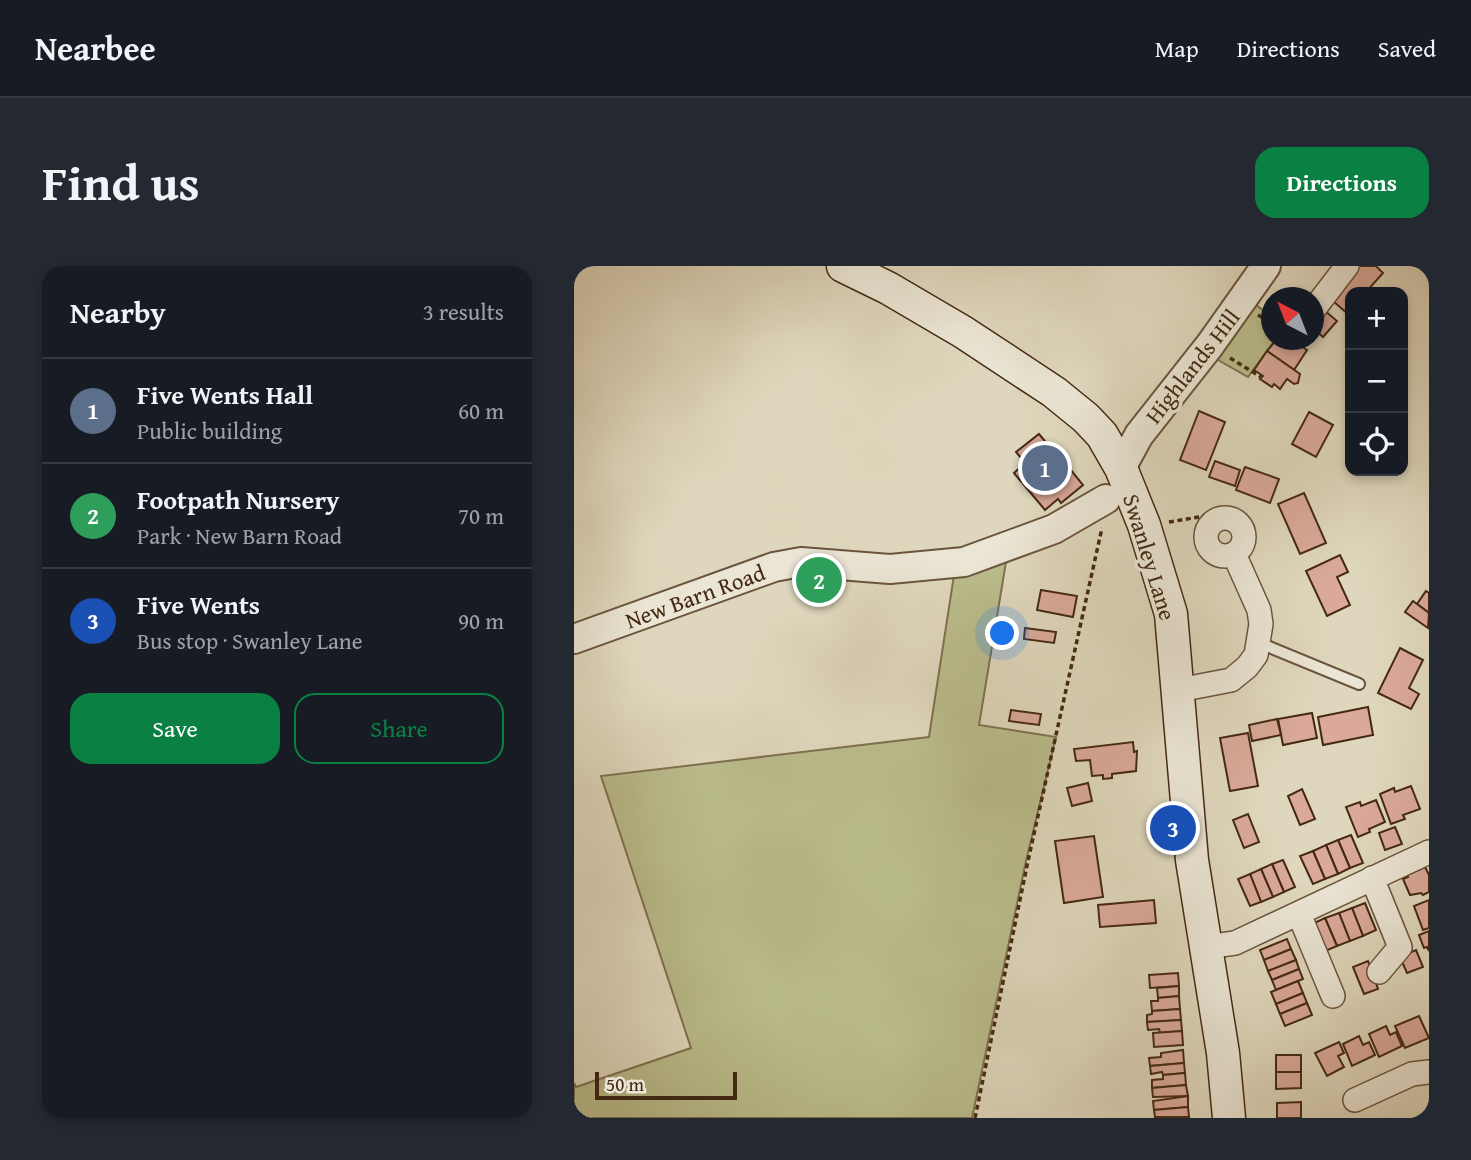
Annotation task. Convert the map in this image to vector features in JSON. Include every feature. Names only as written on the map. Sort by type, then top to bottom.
[{"type":"main road","name":"Swanley Lane","points":[[843,266],[888,288],[963,332],[1054,392],[1102,435],[1121,468],[1144,525],[1171,614],[1192,860],[1223,1053],[1229,1118]]},
{"type":"street","name":"Highlands Hill","points":[[1121,468],[1139,435],[1210,345],[1266,266]]},
{"type":"street","points":[[1324,296],[1347,266]]},
{"type":"street","name":"New Barn Road","points":[[574,639],[774,567],[801,562],[890,569],[964,562],[1054,529],[1106,499],[1121,468]]},
{"type":"street","points":[[1179,690],[1231,680],[1247,667],[1256,655],[1261,624],[1259,610],[1234,554],[1242,546],[1243,530],[1237,523],[1224,519],[1212,524]]},
{"type":"street","points":[[1206,947],[1235,943],[1429,852]]},
{"type":"street","points":[[1372,878],[1400,947],[1379,972]]},
{"type":"street","points":[[1299,915],[1333,996]]},
{"type":"street","points":[[1355,1100],[1412,1074],[1429,1072]]},
{"type":"lane","points":[[1257,642],[1359,684]]},
{"type":"path","points":[[1210,345],[1261,377]]},
{"type":"path","points":[[1144,525],[1205,516],[1212,524]]},
{"type":"path","points":[[975,1118],[1028,861],[1100,538]]},
{"type":"green space","points":[[1252,302],[1261,309],[1261,350],[1268,350],[1248,377],[1211,356]]},
{"type":"green space","points":[[1006,562],[979,725],[1056,737],[1026,861],[972,1118],[574,1118],[574,1083],[576,1087],[691,1048],[601,776],[929,737],[954,575]]},
{"type":"building","points":[[1352,266],[1376,266],[1383,273],[1370,287],[1345,287],[1345,311],[1326,295]]},
{"type":"building","points":[[1324,310],[1337,321],[1324,336]]},
{"type":"building","points":[[1268,350],[1307,350],[1294,370]]},
{"type":"building","points":[[1267,351],[1300,374],[1298,383],[1294,384],[1287,379],[1280,389],[1260,379],[1263,376],[1254,370]]},
{"type":"building","points":[[1199,411],[1225,422],[1206,470],[1180,460]]},
{"type":"building","points":[[1309,412],[1333,425],[1316,457],[1292,444]]},
{"type":"building","points":[[1039,434],[1083,485],[1061,503],[1058,499],[1045,510],[1014,473],[1025,463],[1016,452]]},
{"type":"building","points":[[1215,461],[1240,470],[1235,486],[1209,477]]},
{"type":"building","points":[[1245,467],[1279,479],[1270,503],[1236,490]]},
{"type":"building","points":[[1304,493],[1326,543],[1300,554],[1278,504]]},
{"type":"building","points":[[1340,555],[1348,572],[1337,577],[1350,605],[1327,616],[1306,571]]},
{"type":"building","points":[[1041,590],[1077,596],[1073,617],[1037,610]]},
{"type":"building","points":[[1426,591],[1429,593],[1429,613],[1417,604]]},
{"type":"building","points":[[1413,601],[1429,613],[1428,628],[1405,612]]},
{"type":"building","points":[[1025,628],[1056,632],[1054,643],[1024,639]]},
{"type":"building","points":[[1400,648],[1423,660],[1409,688],[1419,694],[1411,709],[1378,693]]},
{"type":"building","points":[[1368,707],[1373,735],[1323,745],[1318,717]]},
{"type":"building","points":[[1011,710],[1041,714],[1039,725],[1009,721]]},
{"type":"building","points":[[1312,713],[1317,738],[1283,745],[1278,719]]},
{"type":"building","points":[[1277,719],[1281,735],[1252,741],[1249,725]]},
{"type":"building","points":[[1248,733],[1258,786],[1230,791],[1220,738]]},
{"type":"building","points":[[1133,742],[1134,752],[1137,751],[1136,771],[1112,774],[1112,778],[1103,779],[1103,775],[1092,776],[1090,760],[1076,761],[1074,749]]},
{"type":"building","points":[[1088,783],[1092,801],[1072,806],[1067,788]]},
{"type":"building","points":[[1411,786],[1420,809],[1403,815],[1405,819],[1391,824],[1380,794],[1394,788],[1395,792]]},
{"type":"building","points":[[1302,789],[1315,819],[1300,825],[1288,796]]},
{"type":"building","points":[[1376,800],[1385,822],[1358,837],[1346,807],[1360,802],[1361,806]]},
{"type":"building","points":[[1248,814],[1259,842],[1244,848],[1233,820]]},
{"type":"building","points":[[1395,827],[1402,844],[1385,850],[1379,833]]},
{"type":"building","points":[[1351,835],[1363,863],[1350,868],[1338,840]]},
{"type":"building","points":[[1094,836],[1103,897],[1064,903],[1055,841]]},
{"type":"building","points":[[1338,840],[1350,868],[1338,874],[1326,845]]},
{"type":"building","points":[[1326,845],[1338,874],[1325,879],[1313,851]]},
{"type":"building","points":[[1313,851],[1325,879],[1313,884],[1300,856]]},
{"type":"building","points":[[1283,860],[1295,887],[1284,892],[1272,864]]},
{"type":"building","points":[[1272,864],[1284,892],[1273,897],[1261,869]]},
{"type":"building","points":[[1425,867],[1429,875],[1429,892],[1410,895],[1403,879]]},
{"type":"building","points":[[1261,869],[1273,897],[1261,902],[1250,874]]},
{"type":"building","points":[[1250,874],[1261,902],[1250,906],[1238,879]]},
{"type":"building","points":[[1154,900],[1156,923],[1100,927],[1098,905]]},
{"type":"building","points":[[1429,900],[1429,928],[1423,930],[1414,906]]},
{"type":"building","points":[[1365,903],[1376,930],[1363,936],[1352,908]]},
{"type":"building","points":[[1352,908],[1363,936],[1350,941],[1339,913]]},
{"type":"building","points":[[1339,913],[1350,941],[1337,946],[1325,918]]},
{"type":"building","points":[[1325,918],[1337,946],[1323,952],[1312,924]]},
{"type":"building","points":[[1429,931],[1429,951],[1427,947],[1424,948],[1419,935]]},
{"type":"building","points":[[1287,939],[1291,949],[1264,960],[1260,950]]},
{"type":"building","points":[[1291,949],[1296,960],[1268,971],[1264,960]]},
{"type":"building","points":[[1416,950],[1423,967],[1407,973],[1400,957]]},
{"type":"building","points":[[1296,960],[1299,969],[1272,980],[1268,971]]},
{"type":"building","points":[[1368,961],[1378,989],[1364,994],[1353,967]]},
{"type":"building","points":[[1299,969],[1303,979],[1276,990],[1272,980]]},
{"type":"building","points":[[1178,973],[1179,986],[1150,988],[1149,975]]},
{"type":"building","points":[[1298,981],[1303,993],[1276,1004],[1271,992]]},
{"type":"building","points":[[1179,986],[1179,996],[1158,998],[1157,988]]},
{"type":"building","points":[[1303,993],[1307,1003],[1280,1014],[1276,1004]]},
{"type":"building","points":[[1179,996],[1180,1009],[1152,1011],[1151,1001]]},
{"type":"building","points":[[1307,1003],[1312,1015],[1285,1026],[1280,1014]]},
{"type":"building","points":[[1180,1009],[1181,1020],[1147,1022],[1147,1015],[1152,1014],[1152,1011]]},
{"type":"building","points":[[1419,1016],[1429,1038],[1405,1048],[1395,1026]]},
{"type":"building","points":[[1181,1020],[1182,1031],[1160,1033],[1159,1029],[1148,1030],[1147,1022]]},
{"type":"building","points":[[1386,1026],[1390,1035],[1396,1032],[1402,1046],[1379,1057],[1369,1034]]},
{"type":"building","points":[[1182,1031],[1183,1045],[1154,1047],[1153,1033]]},
{"type":"building","points":[[1359,1036],[1363,1045],[1369,1042],[1375,1055],[1352,1066],[1343,1044]]},
{"type":"building","points":[[1339,1042],[1344,1053],[1338,1056],[1344,1067],[1327,1076],[1315,1053]]},
{"type":"building","points":[[1183,1050],[1184,1063],[1150,1066],[1149,1058],[1161,1057],[1161,1053]]},
{"type":"building","points":[[1276,1055],[1301,1055],[1301,1072],[1276,1072]]},
{"type":"building","points":[[1184,1063],[1185,1073],[1151,1074],[1150,1066]]},
{"type":"building","points":[[1276,1072],[1301,1072],[1301,1088],[1276,1089]]},
{"type":"building","points":[[1185,1073],[1186,1085],[1152,1088],[1152,1080],[1163,1079],[1163,1075]]},
{"type":"building","points":[[1186,1085],[1188,1096],[1153,1097],[1152,1088]]},
{"type":"building","points":[[1188,1096],[1188,1107],[1154,1110],[1153,1101]]},
{"type":"building","points":[[1301,1102],[1301,1118],[1277,1118],[1277,1103]]},
{"type":"building","points":[[1188,1107],[1189,1117],[1155,1117],[1154,1110]]},
{"type":"place","name":"Five Wents Hall","points":[[1045,468]]},
{"type":"place","name":"Footpath Nursery","points":[[819,580]]},
{"type":"place","name":"Five Wents","points":[[1173,828]]}]
